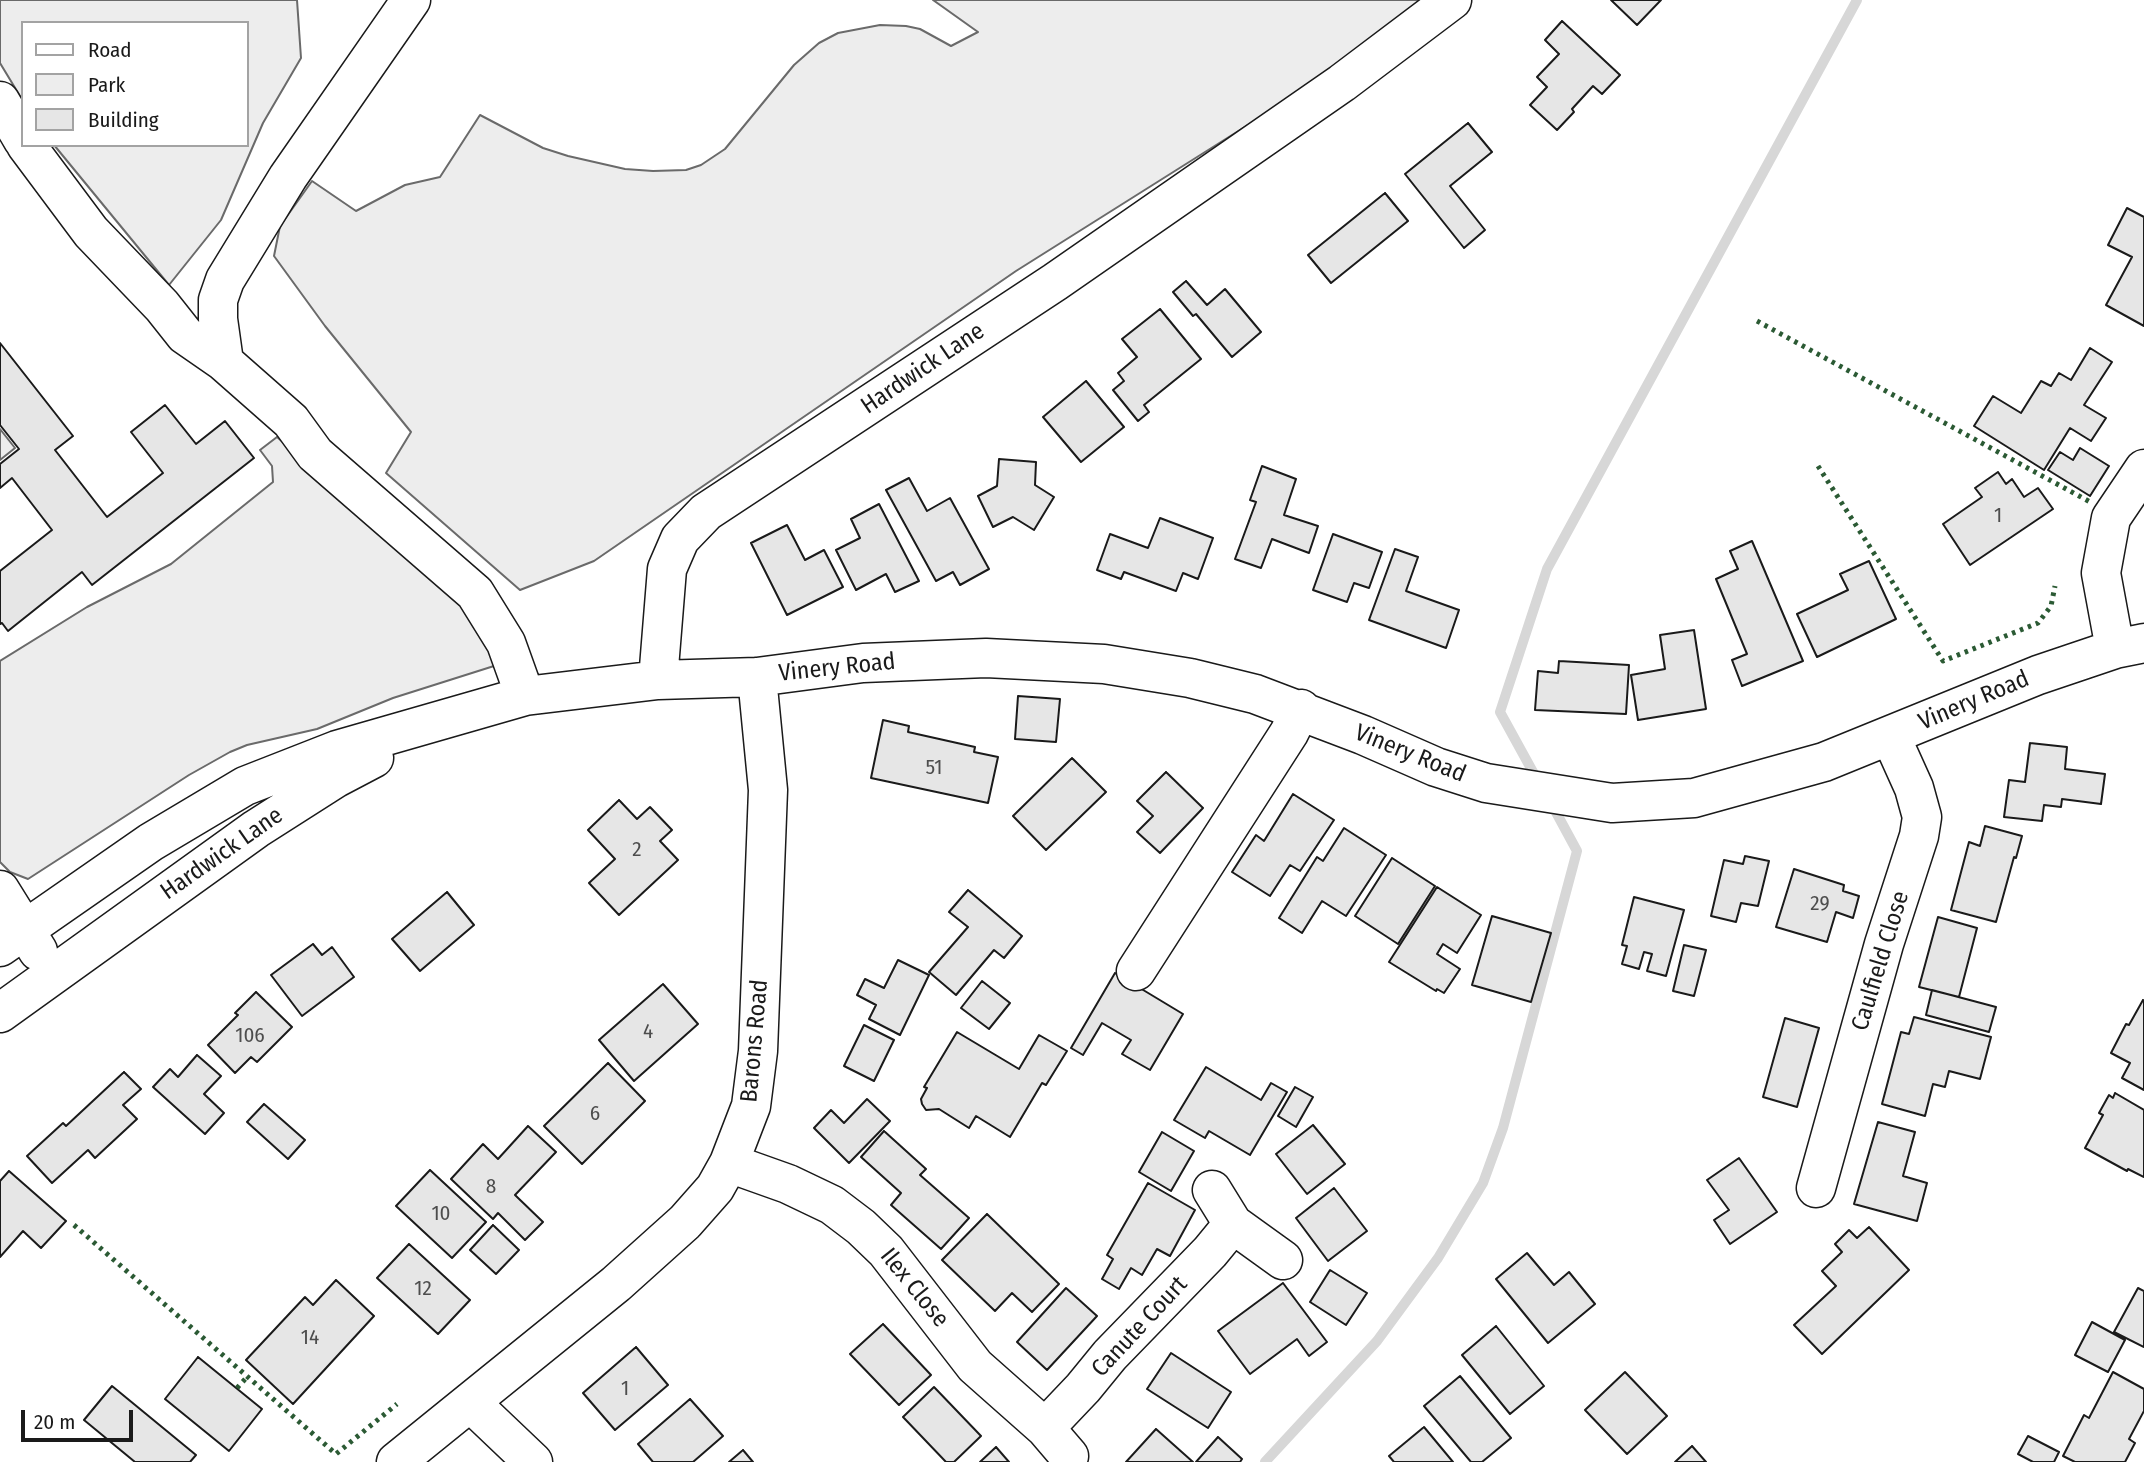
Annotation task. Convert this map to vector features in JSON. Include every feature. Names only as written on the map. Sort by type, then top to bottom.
[{"type":"street","points":[[224,362],[218,300],[225,280],[288,177],[411,0]]},
{"type":"street","name":"Hardwick Lane","points":[[8,916],[78,892],[152,842],[245,786],[337,750],[525,696],[657,680],[667,569],[680,539],[706,512],[1077,267],[1342,83],[1452,0]]},
{"type":"street","points":[[0,101],[21,137]]},
{"type":"street","points":[[27,147],[91,232],[162,306],[185,335],[224,362],[291,421],[315,454],[475,593],[506,643],[525,696]]},
{"type":"street","points":[[162,306],[201,294],[225,280]]},
{"type":"street","points":[[2130,646],[2101,573],[2112,518],[2144,470]]},
{"type":"street","name":"Vinery Road","points":[[657,680],[757,677],[863,663],[986,658],[1104,664],[1190,678],[1255,694],[1301,709],[1436,767],[1486,783],[1612,803],[1695,797],[1824,762],[2038,675],[2130,646]]},
{"type":"street","name":"Barons Road","points":[[396,1462],[616,1284],[685,1223],[715,1188],[729,1163],[751,1106],[758,1051],[768,790],[757,677]]},
{"type":"street","points":[[1136,971],[1289,733],[1301,709]]},
{"type":"street","name":"Hardwick Lane","points":[[2,1010],[268,821],[336,778],[457,716]]},
{"type":"street","name":"Caulfield Close","points":[[1816,1188],[1884,944],[1921,827],[1922,817],[1914,788],[1891,737]]},
{"type":"street","points":[[8,916],[43,960],[45,971],[40,984]]},
{"type":"street","name":"Ilex Close","points":[[729,1163],[832,1205],[861,1227],[886,1251],[975,1366],[1057,1442]]},
{"type":"street","points":[[1212,1190],[1233,1224],[1283,1260]]},
{"type":"street","name":"Canute Court","points":[[1057,1442],[1083,1388],[1110,1355],[1210,1252],[1233,1224]]},
{"type":"street","points":[[471,1403],[533,1462]]},
{"type":"green space","points":[[0,0],[297,0],[301,58],[263,123],[221,220],[169,285],[56,147],[248,147],[248,21],[21,21],[21,98],[0,63]]},
{"type":"green space","points":[[933,0],[1438,0],[1402,28],[1016,271],[594,561],[520,590],[386,473],[411,432],[325,326],[274,256],[280,226],[312,181],[356,211],[405,185],[440,177],[480,115],[543,148],[568,156],[625,169],[686,170],[701,165],[725,149],[794,65],[819,43],[838,33],[880,25],[906,26],[920,29],[951,46],[978,32]]},
{"type":"green space","points":[[0,429],[15,448],[0,460]]},
{"type":"green space","points":[[277,437],[452,588],[489,650],[494,666],[393,698],[317,729],[247,745],[230,752],[189,775],[28,879],[10,872],[0,862],[0,661],[87,607],[171,564],[273,482],[272,466],[260,450]]},
{"type":"building","points":[[1611,0],[1661,0],[1637,25]]},
{"type":"building","points":[[1562,21],[1620,75],[1602,94],[1593,86],[1557,130],[1530,105],[1547,87],[1537,77],[1559,54],[1545,40]]},
{"type":"building","points":[[1468,123],[1492,152],[1450,186],[1485,230],[1464,248],[1405,174]]},
{"type":"building","points":[[1385,193],[1408,221],[1331,283],[1308,255]]},
{"type":"building","points":[[2127,208],[2144,217],[2144,326],[2106,305],[2132,257],[2108,245]]},
{"type":"building","points":[[1186,281],[1207,305],[1225,289],[1261,332],[1232,357],[1196,314],[1193,316],[1173,292]]},
{"type":"building","points":[[1160,309],[1201,359],[1144,405],[1149,412],[1138,421],[1113,390],[1124,381],[1118,373],[1137,357],[1122,339]]},
{"type":"building","points":[[0,343],[73,436],[55,450],[107,517],[163,473],[131,432],[165,405],[196,444],[225,421],[254,458],[92,585],[82,572],[8,631],[0,624],[0,571],[52,530],[12,478],[0,488],[0,464],[19,449],[0,425]]},
{"type":"building","points":[[2090,348],[2112,362],[2084,405],[2106,418],[2091,441],[2070,428],[2044,470],[1974,426],[1993,396],[2021,413],[2041,381],[2051,386],[2059,373],[2071,380]]},
{"type":"building","points":[[1086,381],[1124,427],[1081,462],[1043,417]]},
{"type":"building","points":[[2080,448],[2109,466],[2090,496],[2048,470],[2060,452],[2073,460]]},
{"type":"building","points":[[999,459],[1036,462],[1035,485],[1054,497],[1034,530],[1013,517],[993,527],[978,496],[997,486]]},
{"type":"building","points":[[1262,466],[1296,479],[1284,515],[1318,526],[1309,553],[1272,539],[1261,568],[1235,559],[1256,502],[1250,500]]},
{"type":"building","points":[[1998,472],[2006,484],[2012,479],[2024,497],[2038,488],[2053,509],[1970,565],[1943,524],[1982,497],[1975,488]]},
{"type":"building","points":[[909,478],[927,511],[950,498],[989,569],[960,585],[953,572],[936,581],[886,490]]},
{"type":"building","points":[[879,504],[919,581],[895,592],[886,574],[856,590],[836,550],[860,538],[851,519]]},
{"type":"building","points":[[1160,518],[1213,538],[1198,579],[1183,573],[1176,591],[1124,572],[1121,579],[1097,570],[1110,534],[1148,548]]},
{"type":"building","points":[[787,525],[805,560],[824,550],[843,587],[787,615],[751,543]]},
{"type":"building","points":[[1333,534],[1382,552],[1369,588],[1354,583],[1347,602],[1313,590]]},
{"type":"building","points":[[1752,541],[1803,661],[1742,686],[1732,660],[1747,654],[1716,579],[1738,569],[1730,551]]},
{"type":"building","points":[[1395,549],[1418,557],[1406,591],[1459,610],[1446,648],[1369,620]]},
{"type":"building","points":[[1869,561],[1896,619],[1817,657],[1797,614],[1848,590],[1840,574]]},
{"type":"building","points":[[1694,630],[1706,709],[1638,720],[1631,675],[1665,669],[1660,635]]},
{"type":"building","points":[[1559,661],[1629,665],[1626,714],[1535,710],[1538,671],[1558,673]]},
{"type":"building","points":[[1018,696],[1060,699],[1056,742],[1015,739]]},
{"type":"building","points":[[883,720],[909,726],[908,732],[975,747],[974,752],[998,757],[988,803],[871,778]]},
{"type":"building","points":[[2030,743],[2067,747],[2065,769],[2105,774],[2101,804],[2062,799],[2061,807],[2044,805],[2042,821],[2004,817],[2009,780],[2025,782]]},
{"type":"building","points":[[1072,758],[1106,792],[1046,850],[1013,816]]},
{"type":"building","points":[[1166,772],[1203,808],[1160,853],[1137,832],[1153,816],[1137,801]]},
{"type":"building","points":[[1293,794],[1334,820],[1300,871],[1290,865],[1270,896],[1232,872],[1256,835],[1264,841]]},
{"type":"building","points":[[619,800],[637,819],[650,807],[672,830],[660,841],[678,860],[619,915],[589,883],[615,859],[588,830]]},
{"type":"building","points":[[1985,826],[2022,836],[1996,922],[1951,910],[1969,842],[1980,846]]},
{"type":"building","points":[[1344,828],[1386,855],[1346,916],[1322,901],[1302,933],[1279,918],[1317,857],[1323,861]]},
{"type":"building","points":[[1745,856],[1769,861],[1758,906],[1741,903],[1736,922],[1711,916],[1724,860],[1743,864]]},
{"type":"building","points":[[1392,858],[1435,886],[1398,944],[1355,916]]},
{"type":"building","points":[[1794,869],[1844,885],[1843,891],[1859,896],[1853,918],[1836,912],[1827,942],[1776,927]]},
{"type":"building","points":[[1437,887],[1481,915],[1457,953],[1443,944],[1437,954],[1460,969],[1444,993],[1437,989],[1436,991],[1389,962]]},
{"type":"building","points":[[968,890],[1022,936],[1004,958],[994,950],[956,995],[929,972],[968,927],[949,912]]},
{"type":"building","points":[[447,892],[474,925],[420,971],[392,939]]},
{"type":"building","points":[[1634,897],[1684,910],[1666,976],[1647,971],[1652,954],[1644,952],[1639,969],[1622,964],[1627,946],[1622,945]]},
{"type":"building","points":[[1492,916],[1551,933],[1531,1002],[1472,985]]},
{"type":"building","points":[[1938,917],[1977,928],[1959,997],[1919,987]]},
{"type":"building","points":[[313,944],[322,955],[332,947],[354,977],[302,1016],[271,975]]},
{"type":"building","points":[[1684,945],[1706,950],[1694,996],[1673,991]]},
{"type":"building","points":[[898,960],[929,975],[900,1035],[869,1019],[876,1005],[857,995],[865,979],[884,988]]},
{"type":"building","points":[[1115,973],[1183,1014],[1150,1070],[1122,1054],[1131,1040],[1102,1023],[1083,1055],[1071,1048]]},
{"type":"building","points":[[982,981],[1010,1003],[989,1029],[961,1008]]},
{"type":"building","points":[[663,984],[698,1024],[634,1081],[599,1040]]},
{"type":"building","points":[[1932,990],[1996,1007],[1989,1032],[1926,1015]]},
{"type":"building","points":[[256,992],[292,1027],[257,1062],[251,1057],[235,1073],[208,1045]]},
{"type":"building","points":[[2143,1000],[2144,1090],[2122,1078],[2130,1063],[2111,1053],[2126,1024],[2129,1025]]},
{"type":"building","points":[[1914,1017],[1991,1037],[1980,1079],[1949,1071],[1945,1087],[1933,1084],[1925,1116],[1882,1104],[1901,1032],[1909,1034]]},
{"type":"building","points":[[1785,1018],[1819,1028],[1797,1107],[1763,1097]]},
{"type":"building","points":[[864,1025],[894,1040],[874,1081],[844,1066]]},
{"type":"building","points":[[957,1032],[1019,1069],[1039,1035],[1067,1051],[1046,1085],[1042,1083],[1010,1137],[976,1116],[969,1128],[939,1109],[926,1110],[922,1104],[921,1099],[927,1088],[924,1087]]},
{"type":"building","points":[[197,1055],[221,1076],[204,1094],[224,1113],[205,1134],[153,1087],[170,1069],[178,1077]]},
{"type":"building","points":[[608,1063],[645,1101],[582,1164],[544,1126]]},
{"type":"building","points":[[1206,1067],[1261,1100],[1271,1083],[1287,1092],[1250,1155],[1209,1131],[1205,1138],[1174,1120]]},
{"type":"building","points":[[124,1072],[141,1089],[123,1105],[137,1119],[95,1158],[88,1150],[52,1183],[27,1156],[63,1123],[66,1126]]},
{"type":"building","points":[[1295,1087],[1313,1097],[1296,1127],[1278,1116]]},
{"type":"building","points":[[2115,1093],[2144,1110],[2144,1177],[2128,1169],[2127,1171],[2085,1148],[2103,1115],[2099,1113],[2109,1095],[2113,1098]]},
{"type":"building","points":[[867,1099],[890,1121],[849,1163],[814,1128],[831,1110],[844,1123]]},
{"type":"building","points":[[264,1104],[305,1140],[288,1159],[247,1122]]},
{"type":"building","points":[[1878,1122],[1915,1132],[1903,1176],[1927,1183],[1917,1221],[1854,1204]]},
{"type":"building","points":[[1313,1125],[1345,1164],[1307,1194],[1276,1154]]},
{"type":"building","points":[[528,1126],[556,1152],[515,1195],[543,1222],[525,1240],[498,1213],[493,1219],[451,1179],[483,1144],[498,1159]]},
{"type":"building","points":[[884,1131],[926,1169],[920,1175],[969,1218],[941,1249],[891,1205],[901,1193],[861,1157]]},
{"type":"building","points":[[1162,1132],[1194,1151],[1171,1191],[1139,1172]]},
{"type":"building","points":[[1739,1158],[1777,1212],[1730,1244],[1714,1220],[1729,1210],[1707,1180]]},
{"type":"building","points":[[430,1170],[486,1222],[452,1258],[396,1206]]},
{"type":"building","points":[[9,1171],[66,1221],[41,1248],[23,1231],[0,1257],[0,1181]]},
{"type":"building","points":[[1148,1183],[1195,1210],[1170,1256],[1157,1249],[1142,1275],[1131,1268],[1119,1289],[1102,1279],[1113,1259],[1107,1255]]},
{"type":"building","points":[[1334,1188],[1367,1231],[1328,1261],[1296,1218]]},
{"type":"building","points":[[987,1214],[1059,1284],[1032,1312],[1012,1293],[995,1311],[942,1260]]},
{"type":"building","points":[[493,1225],[519,1250],[496,1274],[470,1250]]},
{"type":"building","points":[[1869,1227],[1909,1270],[1822,1354],[1794,1325],[1836,1286],[1822,1271],[1842,1252],[1835,1244],[1849,1230],[1857,1238]]},
{"type":"building","points":[[409,1244],[470,1300],[438,1334],[377,1278]]},
{"type":"building","points":[[1527,1253],[1554,1285],[1569,1272],[1595,1304],[1548,1343],[1496,1279]]},
{"type":"building","points":[[1330,1270],[1367,1293],[1346,1325],[1310,1302]]},
{"type":"building","points":[[336,1280],[374,1316],[293,1404],[246,1360],[305,1297],[313,1305]]},
{"type":"building","points":[[1283,1283],[1327,1342],[1309,1356],[1297,1339],[1250,1374],[1218,1331]]},
{"type":"building","points":[[1066,1288],[1097,1316],[1047,1370],[1017,1342]]},
{"type":"building","points":[[2138,1288],[2144,1291],[2144,1347],[2114,1332]]},
{"type":"building","points":[[2092,1322],[2125,1340],[2108,1372],[2075,1355]]},
{"type":"building","points":[[883,1324],[931,1375],[899,1405],[850,1354]]},
{"type":"building","points":[[1496,1326],[1544,1386],[1510,1414],[1462,1355]]},
{"type":"building","points":[[636,1347],[668,1385],[615,1430],[583,1393]]},
{"type":"building","points":[[1171,1353],[1231,1392],[1208,1428],[1147,1389]]},
{"type":"building","points":[[198,1357],[262,1409],[229,1451],[165,1399]]},
{"type":"building","points":[[1625,1372],[1667,1416],[1627,1454],[1585,1410]]},
{"type":"building","points":[[2113,1372],[2144,1389],[2144,1411],[2129,1439],[2135,1443],[2125,1462],[2075,1462],[2063,1456],[2084,1415],[2089,1418]]},
{"type":"building","points":[[1460,1376],[1511,1438],[1482,1462],[1471,1462],[1424,1406]]},
{"type":"building","points":[[112,1386],[196,1455],[190,1462],[135,1462],[84,1420]]},
{"type":"building","points":[[934,1387],[981,1436],[954,1462],[946,1462],[903,1417]]},
{"type":"building","points":[[690,1399],[723,1436],[693,1462],[653,1462],[638,1444]]},
{"type":"building","points":[[1424,1427],[1453,1462],[1394,1462],[1389,1456]]},
{"type":"building","points":[[1156,1429],[1193,1462],[1126,1462]]},
{"type":"building","points":[[2028,1436],[2059,1452],[2054,1462],[2033,1462],[2018,1454]]},
{"type":"building","points":[[1218,1437],[1242,1459],[1240,1462],[1196,1462]]},
{"type":"building","points":[[1692,1446],[1706,1462],[1675,1462]]},
{"type":"building","points":[[996,1447],[1009,1462],[980,1462]]},
{"type":"building","points":[[743,1450],[753,1462],[729,1462]]},
{"type":"waterway","points":[[1539,783],[1500,712],[1547,569],[1857,0]]},
{"type":"waterway","points":[[1265,1462],[1377,1341],[1438,1258],[1483,1183],[1503,1128],[1577,851],[1551,803]]},
{"type":"hedge","points":[[1757,321],[2092,503]]},
{"type":"hedge","points":[[1818,466],[1943,661],[2038,623],[2051,606],[2055,586]]},
{"type":"hedge","points":[[74,1225],[336,1454],[397,1404]]},
{"type":"hedge","points":[[237,1388],[247,1377]]}]
